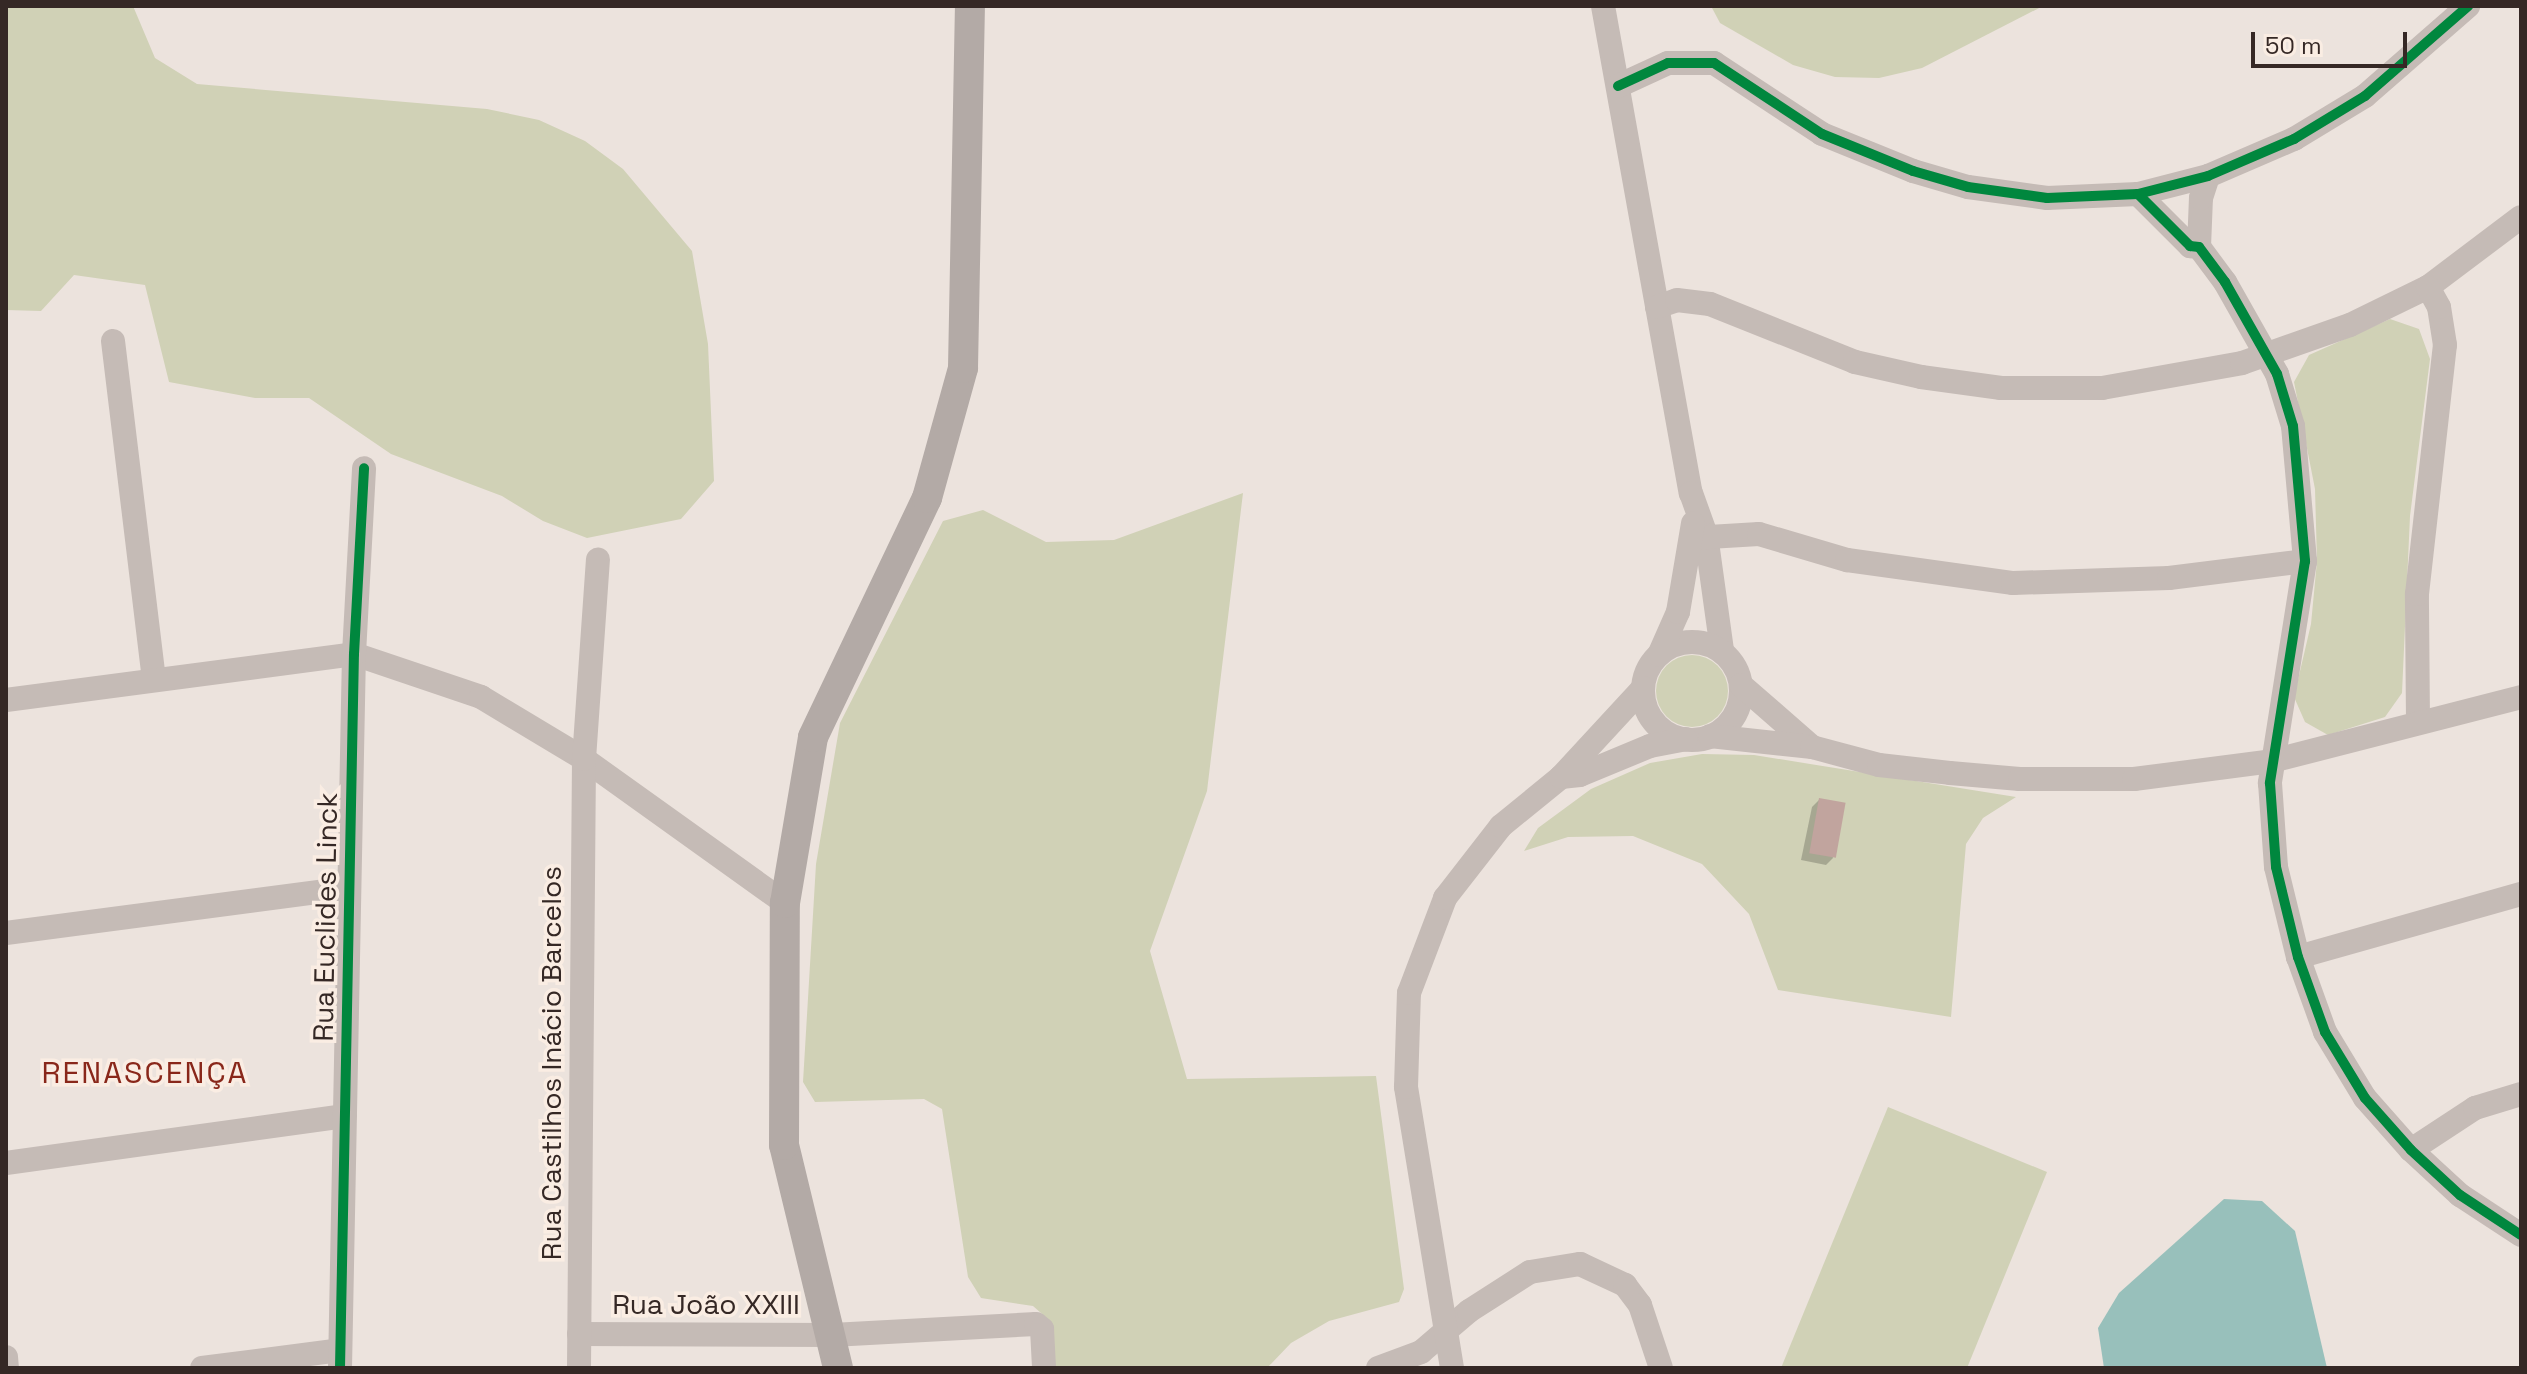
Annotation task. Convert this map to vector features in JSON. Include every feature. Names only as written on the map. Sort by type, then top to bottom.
[{"type":"main road","points":[[838,1368],[784,1145],[785,903],[813,737],[927,498],[963,368],[970,6]]},
{"type":"street","points":[[1603,6],[1697,529],[1722,651],[1741,685],[1812,747]]},
{"type":"street","points":[[1618,86],[1668,63],[1714,63],[1822,134],[1913,171],[1968,187],[2047,198],[2138,194],[2208,176],[2294,139],[2365,96],[2468,6]]},
{"type":"street","points":[[2208,176],[2201,198],[2199,247],[2268,355],[2293,426],[2305,561],[2272,761],[2276,867],[2298,957],[2325,1032],[2365,1098],[2411,1150],[2460,1195],[2519,1239]]},
{"type":"street","points":[[2138,194],[2190,246],[2199,247]]},
{"type":"street","points":[[1657,307],[1677,300],[1710,304],[1855,362],[2001,388],[2102,388],[2200,373],[2268,355],[2350,325],[2428,287],[2521,217]]},
{"type":"street","points":[[2418,721],[2417,594],[2445,345],[2439,307],[2428,287]]},
{"type":"street","points":[[113,341],[154,680]]},
{"type":"street","name":"Rua Euclides Linck","points":[[340,1359],[354,654],[364,468]]},
{"type":"street","points":[[1697,529],[1759,534],[1847,560],[2013,583],[2169,578],[2305,561]]},
{"type":"street","points":[[1452,1368],[1406,1087],[1409,993],[1445,898],[1501,826],[1561,777],[1570,761],[1643,688],[1678,612],[1697,529]]},
{"type":"street","name":"Rua Castilhos Inácio Barcelos","points":[[579,1368],[584,759],[598,559]]},
{"type":"street","points":[[1659,655],[1683,643],[1722,651]]},
{"type":"street","points":[[6,700],[354,654],[481,697],[584,759],[785,903]]},
{"type":"street","points":[[1643,688],[1654,722],[1698,738],[1731,721],[1741,685]]},
{"type":"street","points":[[1561,777],[1580,775],[1650,746],[1698,738],[1812,747],[1879,765],[2020,779],[2134,779],[2272,761],[2521,697]]},
{"type":"street","points":[[6,933],[349,888]]},
{"type":"street","points":[[2298,957],[2521,894]]},
{"type":"street","points":[[2411,1150],[2475,1108],[2521,1094]]},
{"type":"street","points":[[6,1163],[345,1116]]},
{"type":"street","points":[[1378,1368],[1421,1352],[1445,1335],[1469,1311],[1530,1272],[1580,1264],[1625,1285],[1640,1305],[1661,1368]]},
{"type":"street","name":"Rua João XXIII","points":[[579,1334],[832,1335],[1036,1324],[1042,1329],[1044,1368]]},
{"type":"street","points":[[6,1357],[7,1368]]},
{"type":"street","points":[[202,1368],[340,1359]]},
{"type":"green space","points":[[6,6],[133,6],[155,58],[197,84],[487,109],[539,120],[585,141],[623,169],[692,251],[708,344],[714,481],[681,519],[587,538],[543,521],[502,496],[391,454],[309,398],[255,398],[169,382],[145,285],[74,275],[41,311],[6,310]]},
{"type":"green space","points":[[1711,6],[2043,6],[1922,68],[1879,78],[1835,77],[1793,65],[1720,23]]},
{"type":"green space","points":[[2390,319],[2419,329],[2430,359],[2410,516],[2402,693],[2385,717],[2328,735],[2305,722],[2294,697],[2311,624],[2317,561],[2315,489],[2294,382],[2309,355]]},
{"type":"green space","points":[[1243,493],[1207,791],[1150,951],[1187,1079],[1376,1076],[1404,1289],[1399,1302],[1329,1321],[1291,1343],[1267,1368],[1053,1368],[1049,1320],[1033,1306],[981,1298],[968,1277],[942,1109],[924,1099],[815,1102],[803,1082],[816,864],[840,723],[943,521],[983,510],[1046,542],[1114,540]]},
{"type":"green space","points":[[1692,655],[1718,665],[1728,691],[1718,717],[1692,727],[1666,717],[1656,691],[1666,665]]},
{"type":"green space","points":[[1702,754],[1754,755],[2016,797],[1983,818],[1966,844],[1951,1017],[1778,990],[1749,914],[1702,864],[1633,836],[1568,837],[1524,851],[1538,828],[1591,789],[1650,763]]},
{"type":"green space","points":[[1888,1107],[2047,1172],[1967,1368],[1781,1368]]},
{"type":"water","points":[[2224,1199],[2262,1201],[2295,1231],[2327,1368],[2104,1368],[2098,1328],[2119,1293]]},
{"type":"building","points":[[1819,798],[1846,803],[1836,858],[1809,853]]},
{"type":"cycle path","points":[[1618,86],[1668,63],[1714,63],[1822,134],[1913,171],[1968,187],[2047,198],[2138,194],[2208,176],[2294,139],[2365,96],[2468,6]]},
{"type":"cycle path","points":[[2138,194],[2190,246],[2199,247],[2225,282],[2277,374],[2293,426],[2305,561],[2270,783],[2276,867],[2298,957],[2325,1032],[2365,1098],[2411,1150],[2460,1195],[2521,1235]]},
{"type":"cycle path","points":[[340,1368],[354,654],[364,468]]},
{"type":"district","name":"RENASCENÇA","points":[[145,1073]]}]
